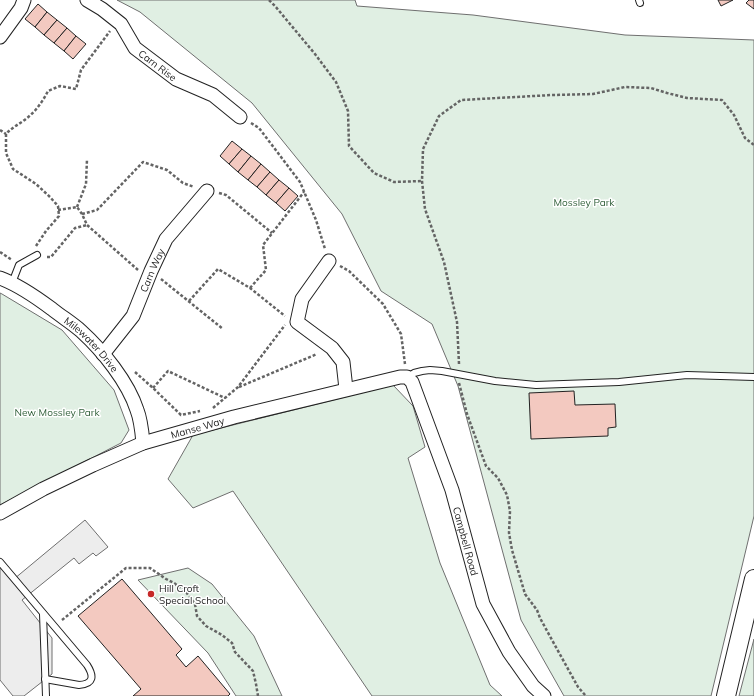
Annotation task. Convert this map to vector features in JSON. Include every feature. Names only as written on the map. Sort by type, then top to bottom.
[{"type":"street","points":[[0,37],[21,8],[24,0]]},
{"type":"street","name":"Carn Rise","points":[[87,0],[102,8],[121,24],[136,48],[176,79],[213,95],[240,117]]},
{"type":"street","name":"Carn Way","points":[[103,354],[133,316],[166,239],[207,191]]},
{"type":"street","points":[[329,261],[302,299],[298,322],[332,348],[343,362],[346,389]]},
{"type":"street","name":"Milewater Drive","points":[[6,280],[43,302],[80,331],[103,354],[116,370],[128,389],[138,410],[143,443]]},
{"type":"street","name":"Manse Way","points":[[0,513],[43,489],[143,443],[234,417],[346,389],[400,376],[407,377]]},
{"type":"street","name":"Campbell Road","points":[[407,377],[412,382],[452,490],[482,604],[509,652],[533,686],[544,696]]},
{"type":"street","points":[[726,696],[754,579]]},
{"type":"lane","points":[[6,280],[19,265],[37,255]]},
{"type":"lane","points":[[407,377],[418,372],[430,370],[495,381],[536,385],[619,382],[687,375],[754,377]]},
{"type":"lane","points":[[0,562],[92,672],[91,678],[88,682],[79,685],[46,679]]},
{"type":"lane","points":[[43,614],[46,696]]},
{"type":"path","points":[[269,0],[315,54],[336,82],[348,111],[350,146],[374,173],[394,182],[422,181]]},
{"type":"path","points":[[87,226],[75,228],[51,257],[37,255],[36,246],[59,216],[58,206],[36,184],[13,169],[6,153],[6,134],[9,130],[26,119],[41,104],[48,91],[60,86],[76,89],[81,70],[117,21]]},
{"type":"path","points":[[586,696],[578,687],[537,610],[525,594],[512,550],[509,533],[510,511],[507,495],[498,478],[486,466],[467,414],[459,386],[457,322],[444,262],[425,209],[422,181],[423,150],[439,116],[461,100],[593,94],[626,87],[651,88],[687,98],[722,100],[734,115],[745,138],[754,145]]},
{"type":"path","points":[[240,117],[259,128],[300,182],[316,220],[329,261],[349,270],[383,304],[401,334],[407,377]]},
{"type":"path","points":[[0,130],[6,134]]},
{"type":"path","points":[[77,207],[86,184],[87,159]]},
{"type":"path","points":[[82,214],[97,210],[143,162],[167,170],[182,183],[226,195],[272,233]]},
{"type":"path","points":[[250,288],[266,270],[263,245],[304,192]]},
{"type":"path","points":[[58,210],[77,207]]},
{"type":"path","points":[[77,207],[87,226],[223,329]]},
{"type":"path","points":[[130,368],[181,415],[213,408],[238,387],[289,319],[250,288],[218,269],[189,302]]},
{"type":"path","points":[[238,387],[332,348]]},
{"type":"path","points":[[153,388],[168,370],[225,398]]},
{"type":"path","points":[[54,627],[97,590],[126,568],[150,568],[186,592],[195,604],[197,616],[206,626],[222,635],[232,643],[235,652],[253,671],[258,696]]},
{"type":"green space","name":"Mossley Park","points":[[117,0],[355,0],[357,6],[473,15],[625,35],[754,40],[754,516],[711,696],[564,696],[521,620],[458,386],[432,324],[381,291],[342,214],[252,103],[140,12]]},
{"type":"green space","name":"New Mossley Park","points":[[0,293],[62,330],[114,390],[129,430],[121,443],[0,505]]},
{"type":"green space","points":[[393,385],[413,406],[425,447],[408,458],[440,563],[490,685],[502,696],[372,696],[233,491],[193,508],[168,479],[193,435]]},
{"type":"green space","points":[[188,568],[212,584],[254,636],[282,696],[236,696],[208,653],[138,580]]},
{"type":"green space","points":[[754,639],[754,696],[739,696]]},
{"type":"shaded area","points":[[85,520],[108,547],[96,556],[93,553],[79,564],[74,558],[22,600],[52,638],[52,674],[24,696],[13,696],[0,680],[0,562],[14,579]]},
{"type":"building","points":[[718,0],[733,0],[721,6]]},
{"type":"building","points":[[749,0],[754,0],[754,9],[746,3]]},
{"type":"building","points":[[38,4],[47,12],[35,27],[25,19]]},
{"type":"building","points":[[47,12],[57,20],[44,35],[35,27]]},
{"type":"building","points":[[57,20],[67,28],[54,43],[44,35]]},
{"type":"building","points":[[67,28],[76,36],[64,51],[54,43]]},
{"type":"building","points":[[76,36],[86,44],[73,59],[64,51]]},
{"type":"building","points":[[232,141],[242,149],[229,164],[220,156]]},
{"type":"building","points":[[242,149],[251,156],[238,172],[229,164]]},
{"type":"building","points":[[251,156],[261,164],[248,180],[238,172]]},
{"type":"building","points":[[261,164],[270,172],[257,187],[248,180]]},
{"type":"building","points":[[270,172],[279,180],[266,195],[257,187]]},
{"type":"building","points":[[279,180],[289,188],[276,203],[266,195]]},
{"type":"building","points":[[289,188],[298,196],[285,211],[276,203]]},
{"type":"building","points":[[574,391],[575,405],[615,404],[616,427],[608,428],[608,436],[531,439],[529,393]]},
{"type":"building","points":[[122,579],[182,649],[176,655],[186,667],[198,656],[230,694],[228,696],[133,696],[141,689],[78,616]]},
{"type":"place","name":"Hill Croft Special School","points":[[151,594]]}]
